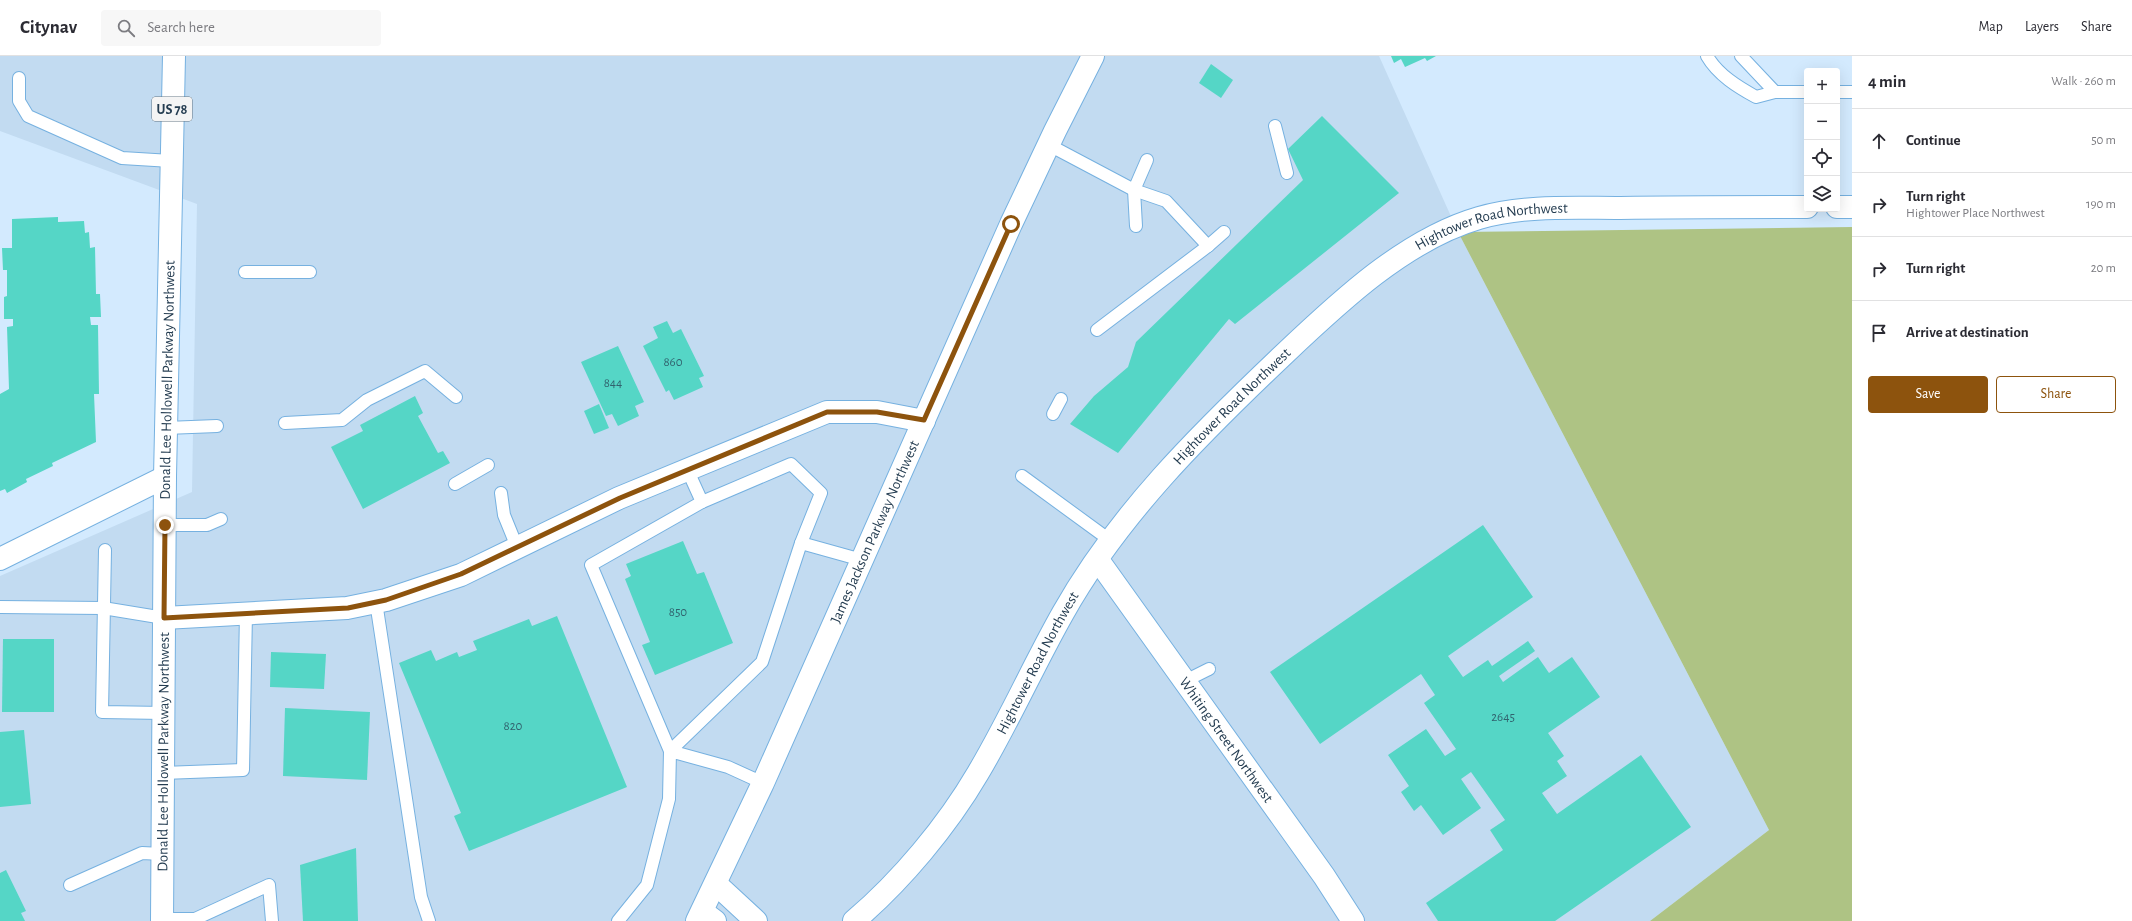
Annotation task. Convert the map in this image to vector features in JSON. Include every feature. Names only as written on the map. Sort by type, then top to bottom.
[{"type":"street","name":"Donald Lee Hollowell Parkway Northwest","points":[[162,920],[165,477],[174,56]]},
{"type":"street","name":"James Jackson Parkway Northwest","points":[[705,918],[716,884],[763,783],[924,420],[1049,145],[1093,56]]},
{"type":"street","name":"Hightower Road Northwest","points":[[854,921],[870,908],[907,868],[944,822],[978,774],[1065,609],[1111,541],[1168,470],[1210,425],[1302,337],[1364,284],[1402,256],[1439,234],[1479,218],[1522,210],[1568,208],[1804,207]]},
{"type":"street","points":[[1840,207],[1852,207]]},
{"type":"street","points":[[164,618],[348,608],[376,602],[461,574],[620,498],[827,412],[877,412],[924,420]]},
{"type":"street","points":[[0,559],[165,477]]},
{"type":"street","name":"Whiting Street Northwest","points":[[1098,560],[1324,876],[1353,921]]},
{"type":"street","points":[[716,884],[756,921]]},
{"type":"lane","points":[[1707,56],[1710,62],[1733,84],[1756,97],[1775,92],[1804,92]]},
{"type":"lane","points":[[1741,56],[1775,92]]},
{"type":"lane","points":[[19,78],[19,100],[28,116],[122,158],[171,161]]},
{"type":"lane","points":[[1840,92],[1852,92]]},
{"type":"lane","points":[[1275,126],[1287,173]]},
{"type":"lane","points":[[1049,145],[1134,190],[1166,201],[1208,246]]},
{"type":"lane","points":[[1136,226],[1134,190],[1147,160]]},
{"type":"lane","points":[[1097,330],[1208,246],[1224,232]]},
{"type":"lane","points":[[245,272],[310,272]]},
{"type":"lane","points":[[285,423],[342,420],[367,400],[425,371],[456,397]]},
{"type":"lane","points":[[1053,414],[1060,399]]},
{"type":"lane","points":[[166,428],[217,426]]},
{"type":"lane","points":[[618,921],[647,885],[669,799],[670,751],[591,565],[702,502],[791,464],[821,493],[801,543],[762,662],[670,751]]},
{"type":"lane","points":[[455,484],[488,465]]},
{"type":"lane","points":[[687,469],[702,502]]},
{"type":"lane","points":[[1022,476],[1111,541]]},
{"type":"lane","points":[[501,493],[504,515],[517,547]]},
{"type":"lane","points":[[165,525],[207,525],[221,520]]},
{"type":"lane","points":[[801,543],[862,560]]},
{"type":"lane","points":[[105,550],[102,712],[164,714]]},
{"type":"lane","points":[[376,602],[421,897],[429,921]]},
{"type":"lane","points":[[0,607],[103,608],[164,618]]},
{"type":"lane","points":[[163,773],[243,770],[246,613]]},
{"type":"lane","points":[[1185,681],[1209,669]]},
{"type":"lane","points":[[670,751],[728,767],[763,783]]},
{"type":"lane","points":[[70,885],[142,853],[162,854]]},
{"type":"lane","points":[[162,920],[195,919],[268,885],[272,921]]},
{"type":"shaded area","points":[[0,56],[1379,56],[1458,232],[1769,830],[1650,921],[0,921],[0,576],[192,492],[197,204],[0,131]]},
{"type":"green space","points":[[1852,227],[1852,921],[1650,921],[1769,830],[1458,232]]},
{"type":"building","points":[[1391,56],[1436,56],[1427,61],[1425,58],[1405,67],[1401,59],[1394,63]]},
{"type":"building","points":[[1211,64],[1233,80],[1221,98],[1199,83]]},
{"type":"building","points":[[1322,116],[1399,193],[1235,324],[1229,319],[1118,453],[1070,424],[1094,396],[1128,367],[1136,342],[1303,180],[1288,149]]},
{"type":"building","points":[[58,217],[58,222],[84,221],[85,233],[89,232],[90,248],[95,247],[96,294],[100,294],[101,317],[90,317],[91,325],[98,325],[99,394],[94,394],[96,442],[52,463],[53,466],[26,479],[27,482],[7,493],[5,489],[0,491],[0,394],[9,389],[7,327],[13,326],[13,319],[4,319],[4,297],[7,296],[7,270],[3,270],[2,248],[12,248],[12,219]]},
{"type":"building","points":[[667,321],[673,333],[681,329],[704,376],[699,378],[703,387],[674,400],[669,390],[666,392],[643,346],[658,338],[653,327]]},
{"type":"building","points":[[618,346],[644,402],[635,406],[639,416],[618,426],[612,414],[606,416],[581,362]]},
{"type":"building","points":[[415,396],[423,413],[418,416],[438,453],[443,451],[450,463],[363,509],[331,447],[363,431],[360,425]]},
{"type":"building","points":[[599,404],[609,428],[594,434],[584,411]]},
{"type":"building","points":[[1483,525],[1533,597],[1448,656],[1463,677],[1488,660],[1492,666],[1528,641],[1535,651],[1499,676],[1503,682],[1538,657],[1549,673],[1572,657],[1600,697],[1548,733],[1564,756],[1557,761],[1567,776],[1542,793],[1557,814],[1641,755],[1691,827],[1555,921],[1438,921],[1426,903],[1503,850],[1490,830],[1505,820],[1471,772],[1461,779],[1481,808],[1443,835],[1421,805],[1414,811],[1401,792],[1409,786],[1388,755],[1426,729],[1445,756],[1456,749],[1424,703],[1435,695],[1421,674],[1320,744],[1270,672]]},
{"type":"building","points":[[683,541],[697,574],[704,572],[733,643],[655,675],[642,645],[650,642],[625,579],[631,576],[626,564]]},
{"type":"building","points":[[557,616],[627,787],[469,851],[454,816],[461,813],[399,663],[431,650],[436,661],[457,652],[459,657],[477,650],[473,641],[529,619],[532,626]]},
{"type":"building","points":[[3,639],[54,639],[54,712],[2,712]]},
{"type":"building","points":[[271,652],[326,654],[324,689],[270,687]]},
{"type":"building","points":[[285,708],[370,712],[367,780],[283,776]]},
{"type":"building","points":[[24,730],[31,804],[0,807],[0,732]]},
{"type":"building","points":[[356,848],[358,921],[303,921],[300,865]]},
{"type":"building","points":[[6,870],[26,911],[21,913],[25,921],[0,921],[0,873]]},
{"type":"route","points":[[165,525],[164,618],[348,608],[386,600],[461,574],[620,498],[827,412],[877,412],[924,420],[1011,224]]}]
